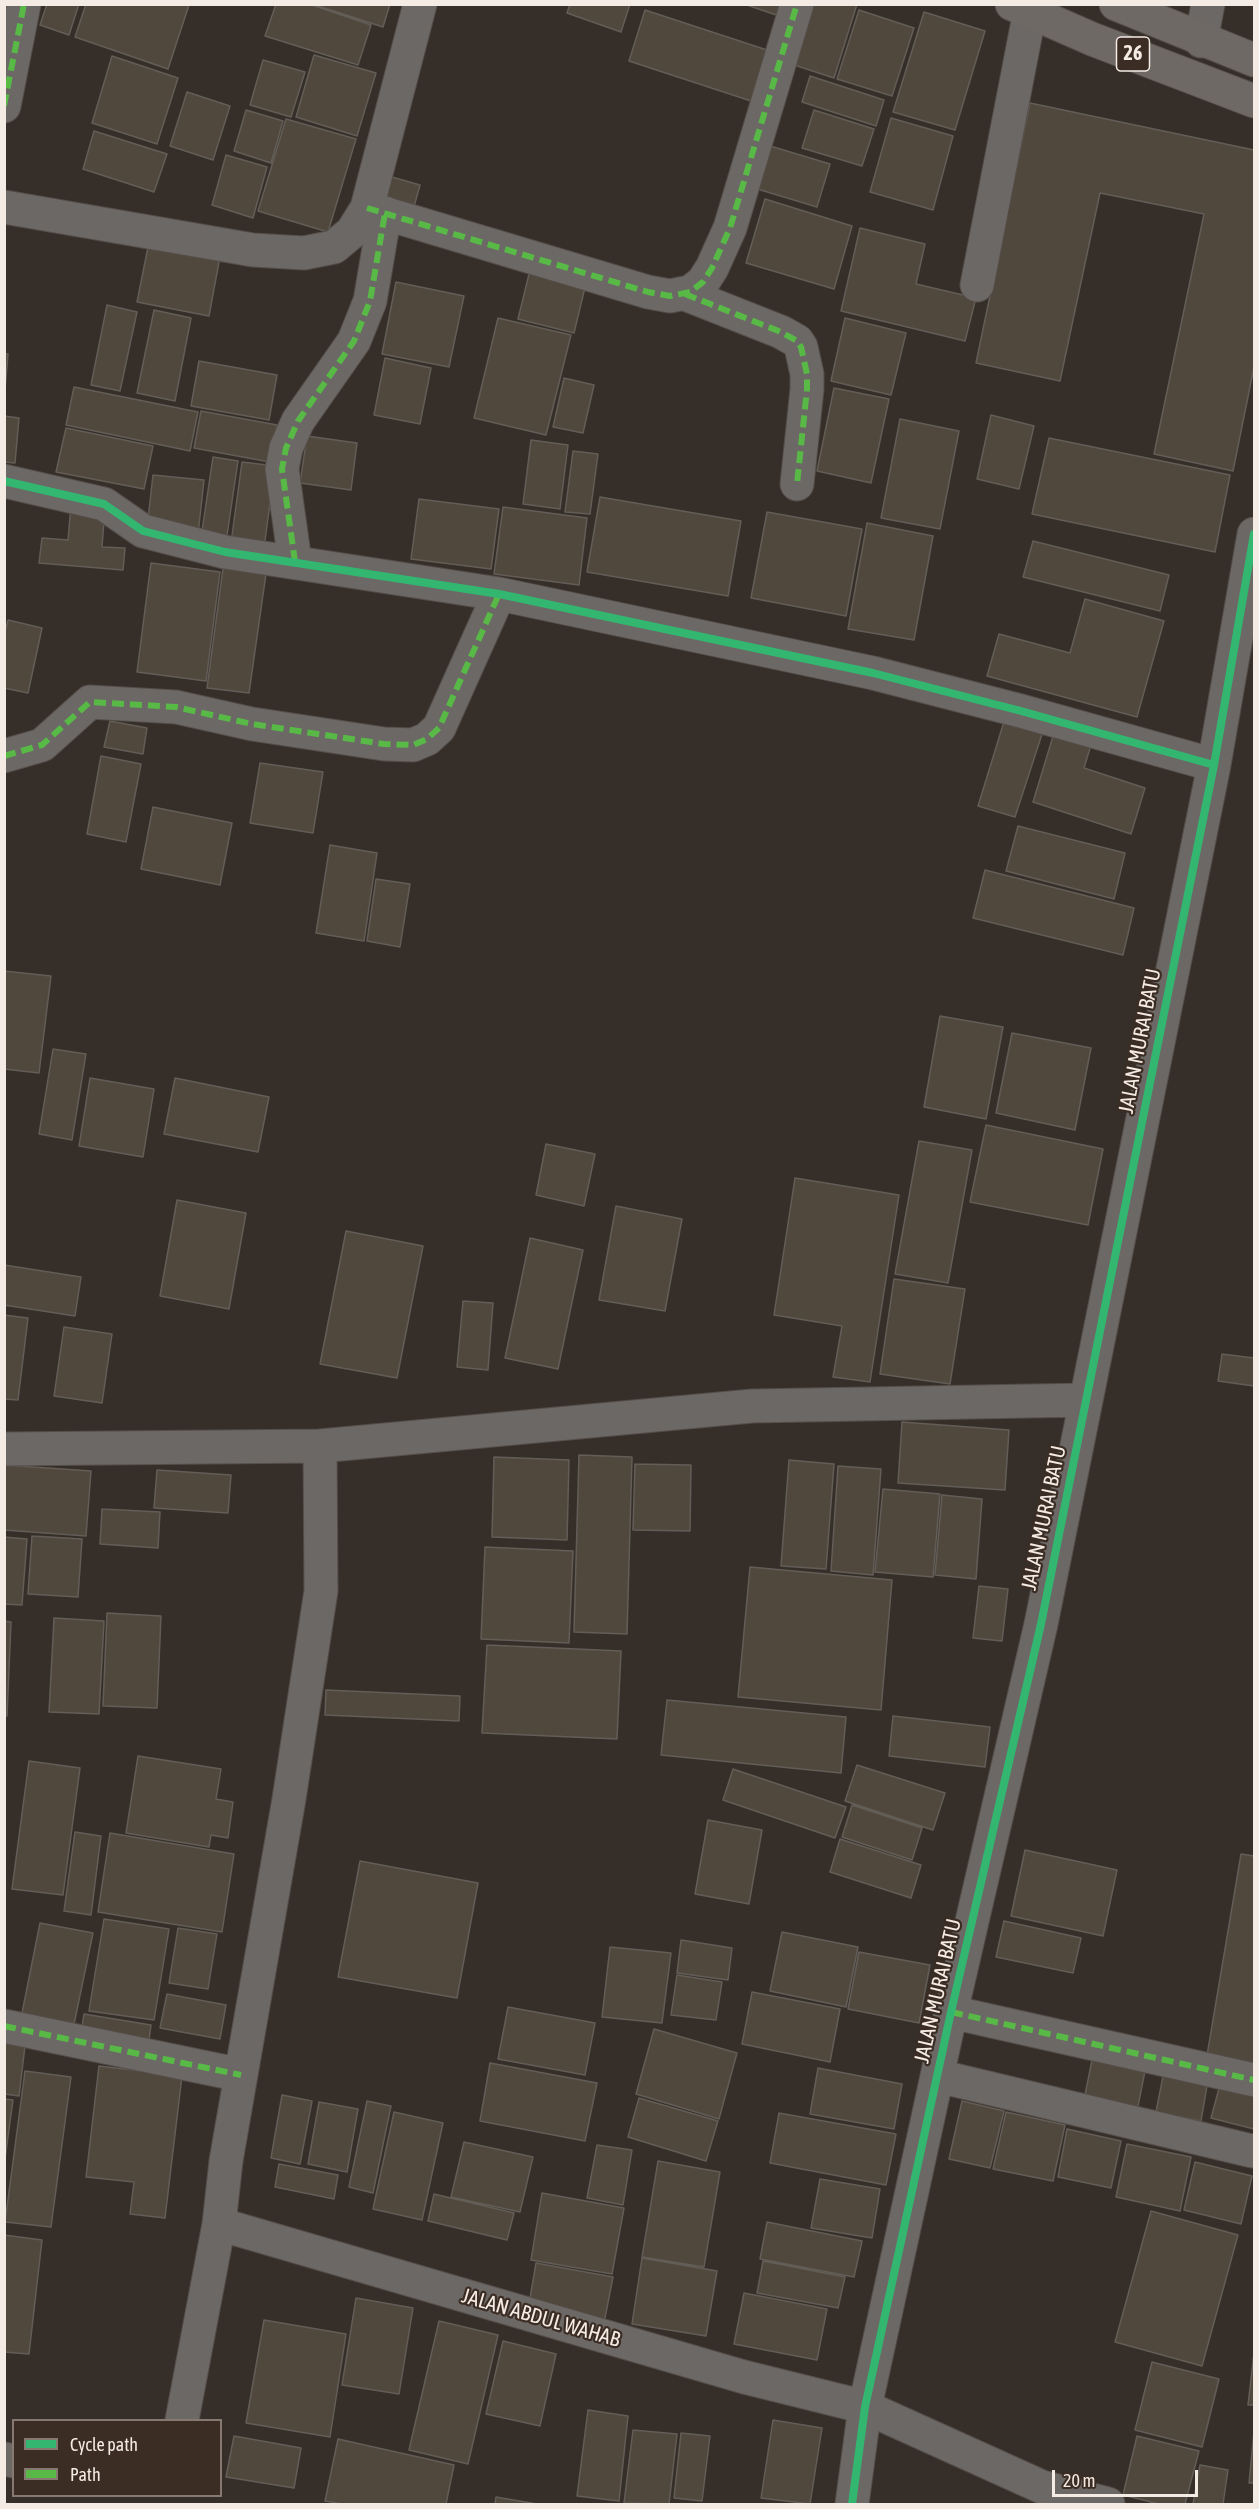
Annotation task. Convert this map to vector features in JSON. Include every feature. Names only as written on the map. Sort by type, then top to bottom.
[{"type":"main road","name":"26","points":[[1116,4],[1201,41],[1254,60]]},
{"type":"main road","name":"26","points":[[1021,8],[1092,39],[1254,101]]},
{"type":"street","points":[[4,106],[24,4]]},
{"type":"street","points":[[295,562],[282,469],[286,448],[298,421],[354,341],[370,301],[376,211],[420,4]]},
{"type":"street","points":[[376,211],[648,292],[670,296],[685,294],[703,282],[730,228],[796,4]]},
{"type":"street","points":[[1201,41],[1208,4]]},
{"type":"street","points":[[977,285],[1021,8]]},
{"type":"street","points":[[4,207],[253,250],[304,253],[334,247],[376,211]]},
{"type":"street","points":[[685,294],[781,332],[797,341],[801,347],[807,374],[807,390],[797,484]]},
{"type":"street","points":[[4,481],[104,504],[143,531],[225,552],[499,594],[873,673],[1021,711],[1214,765]]},
{"type":"street","name":"JALAN MURAI BATU","points":[[852,2505],[865,2407],[951,2012],[1041,1624],[1214,765],[1254,534]]},
{"type":"street","points":[[4,756],[42,745],[90,702],[176,706],[252,724],[384,744],[413,745],[427,739],[439,728],[499,594]]},
{"type":"street","points":[[4,1449],[320,1446],[752,1406],[1086,1400]]},
{"type":"street","points":[[182,2419],[219,2224],[241,2075],[289,1799],[321,1591],[320,1446]]},
{"type":"street","points":[[951,2012],[1254,2080]]},
{"type":"street","points":[[4,2026],[241,2075]]},
{"type":"street","points":[[938,2076],[1252,2151]]},
{"type":"street","name":"JALAN ABDUL WAHAB","points":[[219,2224],[744,2377],[865,2407],[1042,2487],[1108,2505]]},
{"type":"building","points":[[47,4],[79,4],[69,35],[40,25]]},
{"type":"building","points":[[86,4],[189,5],[168,69],[75,37]]},
{"type":"building","points":[[276,4],[309,4],[371,25],[358,65],[265,36]]},
{"type":"building","points":[[312,4],[390,4],[383,27]]},
{"type":"building","points":[[570,4],[630,4],[621,32],[567,13]]},
{"type":"building","points":[[744,4],[783,4],[779,16]]},
{"type":"building","points":[[807,4],[857,4],[834,78],[788,63]]},
{"type":"building","points":[[645,10],[767,50],[751,101],[629,61]]},
{"type":"building","points":[[859,10],[914,28],[892,96],[837,79]]},
{"type":"building","points":[[924,12],[985,31],[955,130],[893,112]]},
{"type":"building","points":[[314,55],[376,73],[357,136],[296,117]]},
{"type":"building","points":[[112,56],[178,78],[157,144],[92,123]]},
{"type":"building","points":[[263,60],[305,72],[291,117],[250,105]]},
{"type":"building","points":[[810,76],[884,100],[876,126],[802,102]]},
{"type":"building","points":[[187,92],[230,106],[213,160],[170,146]]},
{"type":"building","points":[[1030,103],[1254,150],[1254,367],[1233,471],[1154,454],[1204,214],[1100,193],[1060,381],[976,363]]},
{"type":"building","points":[[246,110],[283,121],[271,163],[234,151]]},
{"type":"building","points":[[814,110],[874,129],[862,166],[802,148]]},
{"type":"building","points":[[891,118],[953,136],[933,210],[870,192]]},
{"type":"building","points":[[286,119],[356,139],[328,232],[258,211]]},
{"type":"building","points":[[94,131],[167,154],[154,192],[83,169]]},
{"type":"building","points":[[767,145],[830,164],[817,207],[754,188]]},
{"type":"building","points":[[226,155],[267,167],[253,218],[212,205]]},
{"type":"building","points":[[385,175],[420,185],[412,214],[377,204]]},
{"type":"building","points":[[765,199],[852,226],[834,289],[746,263]]},
{"type":"building","points":[[860,228],[925,244],[916,284],[976,298],[965,341],[841,311]]},
{"type":"building","points":[[150,237],[221,251],[209,316],[137,302]]},
{"type":"building","points":[[531,266],[587,279],[574,333],[518,319]]},
{"type":"building","points":[[396,282],[464,296],[449,367],[382,354]]},
{"type":"building","points":[[107,305],[137,312],[120,391],[91,385]]},
{"type":"building","points":[[154,310],[191,318],[175,401],[137,393]]},
{"type":"building","points":[[498,318],[571,335],[546,435],[474,418]]},
{"type":"building","points":[[845,318],[906,333],[891,395],[831,381]]},
{"type":"building","points":[[4,354],[8,354],[4,402]]},
{"type":"building","points":[[385,358],[431,368],[420,424],[374,415]]},
{"type":"building","points":[[199,361],[277,375],[269,420],[191,406]]},
{"type":"building","points":[[564,378],[594,385],[583,433],[553,427]]},
{"type":"building","points":[[74,387],[198,412],[190,451],[66,425]]},
{"type":"building","points":[[834,388],[889,399],[871,483],[817,471]]},
{"type":"building","points":[[201,411],[277,425],[270,462],[194,448]]},
{"type":"building","points":[[991,415],[1034,426],[1019,489],[977,479]]},
{"type":"building","points":[[4,416],[19,418],[15,463],[4,462]]},
{"type":"building","points":[[900,419],[959,431],[940,529],[881,518]]},
{"type":"building","points":[[66,428],[153,446],[144,489],[56,472]]},
{"type":"building","points":[[307,436],[357,443],[351,490],[300,483]]},
{"type":"building","points":[[1049,438],[1230,475],[1215,552],[1032,514]]},
{"type":"building","points":[[531,440],[568,445],[560,509],[523,504]]},
{"type":"building","points":[[573,451],[598,454],[590,514],[565,512]]},
{"type":"building","points":[[213,457],[238,461],[226,542],[201,538]]},
{"type":"building","points":[[242,462],[275,466],[264,548],[231,543]]},
{"type":"building","points":[[153,475],[204,480],[198,534],[147,528]]},
{"type":"building","points":[[600,497],[741,521],[728,596],[587,572]]},
{"type":"building","points":[[419,499],[499,509],[491,569],[411,559]]},
{"type":"building","points":[[71,505],[105,508],[102,547],[125,548],[123,570],[39,563],[42,538],[68,540]]},
{"type":"building","points":[[503,507],[587,518],[579,585],[494,574]]},
{"type":"building","points":[[767,512],[862,529],[846,616],[751,598]]},
{"type":"building","points":[[867,523],[933,536],[914,640],[848,629]]},
{"type":"building","points":[[1033,541],[1169,575],[1160,611],[1023,577]]},
{"type":"building","points":[[224,561],[267,567],[249,693],[207,688]]},
{"type":"building","points":[[151,563],[220,572],[206,681],[137,672]]},
{"type":"building","points":[[1085,599],[1164,621],[1137,717],[987,676],[999,634],[1070,653]]},
{"type":"building","points":[[8,620],[42,628],[28,693],[4,688],[4,637]]},
{"type":"building","points":[[1006,715],[1044,728],[1015,817],[978,806]]},
{"type":"building","points":[[110,721],[147,728],[143,754],[104,747]]},
{"type":"building","points":[[1054,733],[1091,745],[1084,768],[1145,788],[1131,834],[1033,802]]},
{"type":"building","points":[[101,756],[141,764],[126,842],[87,834]]},
{"type":"building","points":[[260,763],[323,772],[313,833],[250,823]]},
{"type":"building","points":[[153,807],[232,823],[220,885],[141,869]]},
{"type":"building","points":[[1018,826],[1125,853],[1114,899],[1006,871]]},
{"type":"building","points":[[330,845],[377,853],[364,941],[316,933]]},
{"type":"building","points":[[985,870],[1134,908],[1123,955],[973,918]]},
{"type":"building","points":[[376,879],[410,884],[400,947],[367,941]]},
{"type":"building","points":[[4,971],[51,976],[39,1073],[4,1069]]},
{"type":"building","points":[[940,1016],[1003,1027],[986,1119],[924,1107]]},
{"type":"building","points":[[1012,1033],[1091,1048],[1075,1130],[996,1113]]},
{"type":"building","points":[[53,1049],[86,1054],[72,1140],[39,1134]]},
{"type":"building","points":[[90,1078],[154,1089],[143,1157],[79,1146]]},
{"type":"building","points":[[175,1078],[269,1097],[258,1152],[164,1134]]},
{"type":"building","points":[[986,1125],[1103,1149],[1088,1225],[970,1202]]},
{"type":"building","points":[[919,1141],[972,1150],[948,1283],[895,1274]]},
{"type":"building","points":[[546,1144],[595,1154],[584,1206],[536,1195]]},
{"type":"building","points":[[795,1178],[899,1195],[870,1382],[833,1377],[842,1326],[774,1315]]},
{"type":"building","points":[[177,1200],[246,1213],[229,1309],[160,1296]]},
{"type":"building","points":[[616,1206],[682,1219],[665,1311],[599,1300]]},
{"type":"building","points":[[346,1231],[423,1246],[397,1378],[320,1364]]},
{"type":"building","points":[[530,1238],[583,1250],[558,1369],[505,1358]]},
{"type":"building","points":[[4,1265],[81,1277],[75,1316],[4,1305]]},
{"type":"building","points":[[894,1279],[965,1289],[950,1384],[880,1374]]},
{"type":"building","points":[[463,1301],[493,1303],[488,1370],[457,1367]]},
{"type":"building","points":[[4,1315],[28,1318],[18,1400],[4,1399]]},
{"type":"building","points":[[64,1327],[112,1334],[102,1403],[54,1396]]},
{"type":"building","points":[[1222,1354],[1254,1358],[1254,1386],[1218,1381]]},
{"type":"building","points":[[902,1422],[1009,1430],[1005,1490],[898,1483]]},
{"type":"building","points":[[579,1455],[632,1457],[627,1634],[574,1632]]},
{"type":"building","points":[[494,1457],[569,1460],[567,1540],[492,1537]]},
{"type":"building","points":[[789,1460],[834,1464],[826,1569],[781,1566]]},
{"type":"building","points":[[635,1464],[691,1465],[690,1531],[633,1530]]},
{"type":"building","points":[[4,1465],[91,1471],[86,1536],[4,1530]]},
{"type":"building","points":[[838,1466],[881,1469],[873,1575],[831,1571]]},
{"type":"building","points":[[157,1470],[231,1475],[228,1513],[154,1508]]},
{"type":"building","points":[[883,1489],[940,1494],[933,1577],[875,1572]]},
{"type":"building","points":[[942,1495],[982,1499],[976,1579],[935,1575]]},
{"type":"building","points":[[102,1509],[160,1512],[158,1548],[100,1544]]},
{"type":"building","points":[[32,1536],[82,1539],[78,1597],[28,1594]]},
{"type":"building","points":[[4,1537],[27,1539],[22,1605],[4,1604]]},
{"type":"building","points":[[485,1547],[573,1551],[569,1643],[481,1639]]},
{"type":"building","points":[[750,1567],[892,1580],[881,1710],[738,1697]]},
{"type":"building","points":[[979,1586],[1008,1589],[1002,1641],[973,1638]]},
{"type":"building","points":[[107,1613],[161,1616],[157,1708],[103,1706]]},
{"type":"building","points":[[54,1618],[104,1621],[99,1714],[49,1712]]},
{"type":"building","points":[[4,1621],[11,1622],[7,1716],[4,1716]]},
{"type":"building","points":[[487,1645],[621,1651],[617,1739],[482,1733]]},
{"type":"building","points":[[326,1690],[460,1696],[459,1721],[325,1715]]},
{"type":"building","points":[[667,1700],[846,1717],[841,1773],[661,1755]]},
{"type":"building","points":[[893,1716],[990,1727],[985,1767],[889,1756]]},
{"type":"building","points":[[138,1756],[221,1769],[216,1799],[233,1802],[228,1838],[211,1835],[209,1847],[126,1833]]},
{"type":"building","points":[[29,1761],[80,1768],[63,1895],[12,1889]]},
{"type":"building","points":[[857,1765],[945,1793],[933,1830],[845,1801]]},
{"type":"building","points":[[733,1769],[846,1807],[835,1838],[723,1800]]},
{"type":"building","points":[[852,1805],[922,1828],[912,1860],[842,1837]]},
{"type":"building","points":[[708,1820],[762,1830],[749,1904],[695,1894]]},
{"type":"building","points":[[75,1832],[101,1836],[91,1915],[64,1911]]},
{"type":"building","points":[[110,1833],[234,1854],[222,1932],[98,1912]]},
{"type":"building","points":[[840,1839],[921,1865],[911,1898],[830,1872]]},
{"type":"building","points":[[1025,1850],[1117,1870],[1103,1936],[1011,1916]]},
{"type":"building","points":[[1241,1854],[1254,1856],[1254,2075],[1205,2067]]},
{"type":"building","points":[[360,1861],[478,1883],[457,1998],[338,1977]]},
{"type":"building","points":[[104,1919],[169,1929],[154,2020],[89,2011]]},
{"type":"building","points":[[1004,1921],[1081,1938],[1073,1973],[996,1957]]},
{"type":"building","points":[[40,1923],[93,1933],[73,2029],[21,2018]]},
{"type":"building","points":[[178,1928],[217,1934],[208,1989],[169,1983]]},
{"type":"building","points":[[782,1932],[858,1947],[846,2007],[770,1991]]},
{"type":"building","points":[[681,1940],[732,1948],[728,1980],[677,1973]]},
{"type":"building","points":[[610,1947],[671,1953],[662,2023],[602,2017]]},
{"type":"building","points":[[859,1952],[930,1965],[919,2023],[848,2009]]},
{"type":"building","points":[[677,1975],[722,1982],[716,2020],[671,2015]]},
{"type":"building","points":[[752,1992],[840,2009],[830,2062],[742,2044]]},
{"type":"building","points":[[167,1994],[226,2005],[220,2039],[160,2028]]},
{"type":"building","points":[[508,2007],[595,2023],[585,2075],[498,2059]]},
{"type":"building","points":[[84,2014],[151,2025],[148,2048],[80,2038]]},
{"type":"building","points":[[654,2029],[737,2053],[719,2119],[636,2094]]},
{"type":"building","points":[[4,2043],[25,2046],[19,2096],[4,2094]]},
{"type":"building","points":[[1094,2050],[1147,2061],[1136,2116],[1083,2105]]},
{"type":"building","points":[[490,2063],[597,2083],[585,2141],[480,2121]]},
{"type":"building","points":[[99,2066],[182,2076],[165,2218],[130,2214],[134,2182],[86,2177]]},
{"type":"building","points":[[1165,2066],[1209,2074],[1201,2121],[1156,2112]]},
{"type":"building","points":[[818,2068],[902,2084],[894,2129],[810,2114]]},
{"type":"building","points":[[25,2071],[71,2077],[51,2227],[5,2222]]},
{"type":"building","points":[[1221,2081],[1254,2090],[1254,2129],[1211,2118]]},
{"type":"building","points":[[282,2095],[312,2101],[300,2164],[271,2158]]},
{"type":"building","points":[[639,2098],[718,2121],[706,2161],[628,2137]]},
{"type":"building","points":[[4,2099],[13,2100],[4,2166]]},
{"type":"building","points":[[367,2101],[391,2106],[373,2193],[349,2187]]},
{"type":"building","points":[[962,2101],[1004,2111],[990,2168],[949,2159]]},
{"type":"building","points":[[319,2102],[358,2109],[347,2172],[308,2164]]},
{"type":"building","points":[[394,2112],[443,2123],[422,2220],[373,2209]]},
{"type":"building","points":[[1006,2112],[1065,2125],[1053,2181],[993,2169]]},
{"type":"building","points":[[779,2113],[896,2134],[886,2185],[770,2163]]},
{"type":"building","points":[[1067,2129],[1121,2141],[1111,2188],[1058,2177]]},
{"type":"building","points":[[464,2142],[533,2157],[520,2212],[451,2197]]},
{"type":"building","points":[[1127,2144],[1191,2157],[1180,2211],[1116,2197]]},
{"type":"building","points":[[597,2145],[632,2150],[623,2205],[587,2198]]},
{"type":"building","points":[[658,2161],[720,2172],[704,2267],[642,2257]]},
{"type":"building","points":[[1195,2162],[1252,2176],[1241,2224],[1184,2210]]},
{"type":"building","points":[[279,2164],[338,2175],[334,2199],[275,2187]]},
{"type":"building","points":[[820,2179],[880,2189],[872,2238],[811,2228]]},
{"type":"building","points":[[542,2193],[624,2208],[612,2274],[531,2260]]},
{"type":"building","points":[[434,2194],[514,2213],[507,2240],[428,2221]]},
{"type":"building","points":[[1151,2211],[1238,2235],[1202,2366],[1115,2342]]},
{"type":"building","points":[[767,2222],[862,2241],[854,2277],[760,2259]]},
{"type":"building","points":[[4,2235],[42,2240],[29,2354],[4,2352]]},
{"type":"building","points":[[642,2258],[717,2271],[706,2336],[632,2324]]},
{"type":"building","points":[[763,2261],[845,2277],[838,2308],[757,2293]]},
{"type":"building","points":[[536,2263],[613,2277],[604,2323],[528,2310]]},
{"type":"building","points":[[744,2293],[827,2309],[817,2360],[734,2344]]},
{"type":"building","points":[[356,2298],[413,2308],[399,2394],[342,2385]]},
{"type":"building","points":[[264,2320],[346,2334],[330,2437],[246,2423]]},
{"type":"building","points":[[439,2321],[498,2335],[468,2464],[409,2450]]},
{"type":"building","points":[[503,2341],[556,2354],[540,2426],[486,2414]]},
{"type":"building","points":[[1254,2353],[1254,2405],[1248,2405]]},
{"type":"building","points":[[1152,2362],[1219,2379],[1202,2447],[1135,2430]]},
{"type":"building","points":[[588,2410],[628,2416],[619,2501],[577,2496]]},
{"type":"building","points":[[773,2420],[822,2428],[810,2504],[761,2498]]},
{"type":"building","points":[[633,2430],[677,2434],[669,2504],[624,2503]]},
{"type":"building","points":[[1254,2432],[1254,2483],[1249,2483]]},
{"type":"building","points":[[681,2433],[710,2436],[702,2501],[674,2498]]},
{"type":"building","points":[[234,2436],[301,2448],[294,2488],[226,2477]]},
{"type":"building","points":[[1137,2436],[1199,2451],[1185,2504],[1159,2504],[1123,2495]]},
{"type":"building","points":[[338,2439],[454,2465],[446,2504],[343,2504],[325,2501]]},
{"type":"building","points":[[1200,2465],[1228,2470],[1223,2504],[1193,2504]]},
{"type":"building","points":[[496,2497],[537,2504],[495,2504]]},
{"type":"marked path","points":[[4,106],[24,4]]},
{"type":"marked path","points":[[367,208],[648,292],[670,296],[690,292],[703,282],[712,268],[730,228],[797,4]]},
{"type":"marked path","points":[[295,562],[282,469],[286,448],[298,421],[354,341],[370,301],[385,213]]},
{"type":"marked path","points":[[685,294],[781,332],[797,341],[801,347],[807,374],[807,389],[797,484]]},
{"type":"marked path","points":[[4,756],[42,745],[90,702],[176,707],[252,724],[384,744],[413,745],[427,739],[439,728],[499,594],[495,594]]},
{"type":"marked path","points":[[951,2012],[1254,2080]]},
{"type":"marked path","points":[[4,2026],[241,2075]]},
{"type":"cycle path","points":[[4,481],[104,504],[143,531],[225,552],[499,594],[873,673],[1021,711],[1214,765]]},
{"type":"cycle path","points":[[852,2504],[865,2407],[951,2012],[1041,1624],[1214,765],[1254,534]]}]
